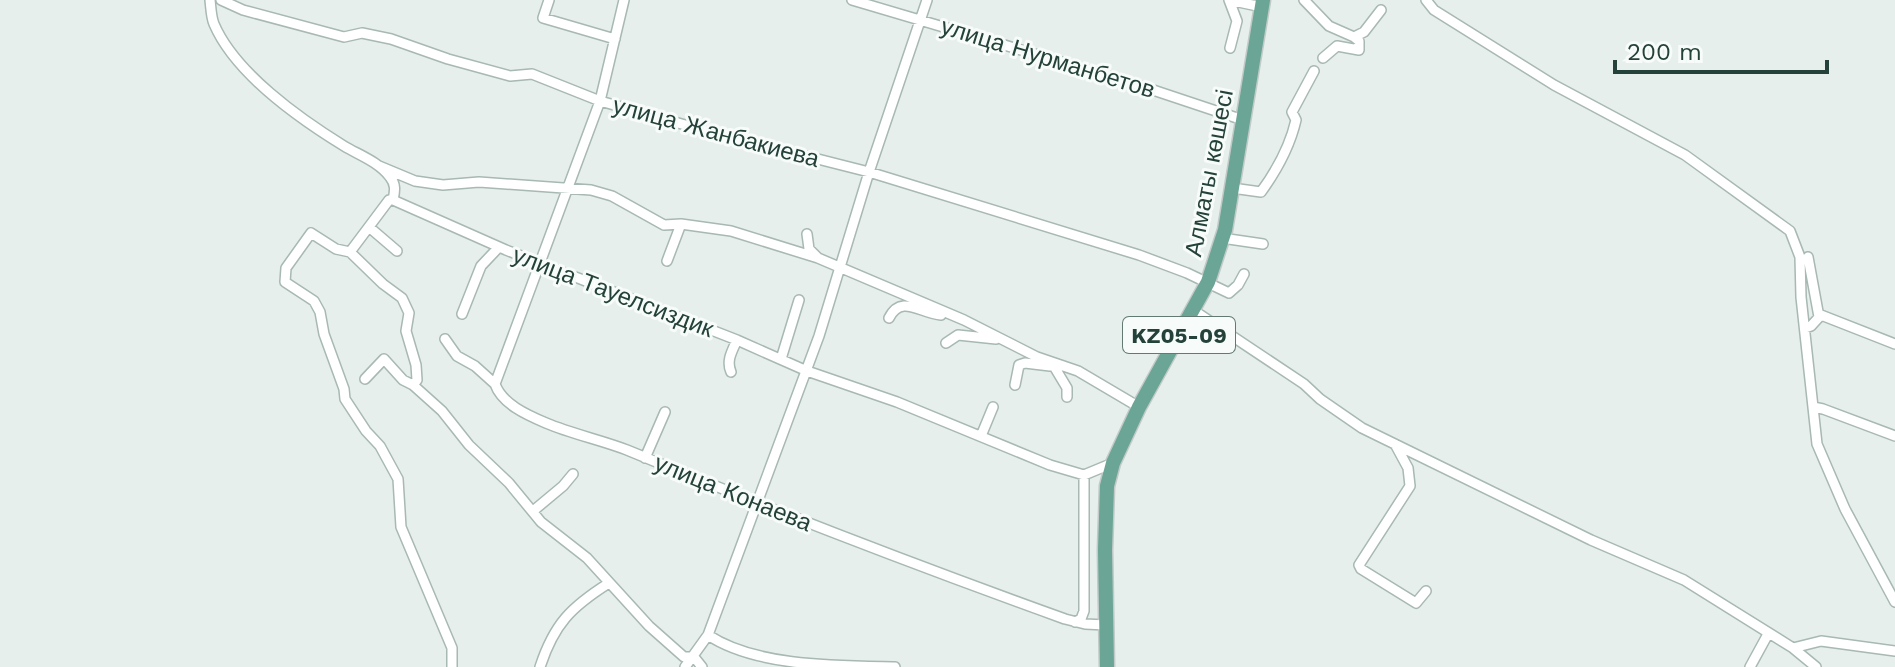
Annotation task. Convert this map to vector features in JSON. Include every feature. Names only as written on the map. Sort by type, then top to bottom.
[{"type":"main road","name":"Алматы көшесі","points":[[1107,667],[1107,486],[1113,463],[1139,407],[1208,282],[1222,238],[1232,188],[1262,4]]},
{"type":"street","points":[[210,0],[213,22],[228,48],[250,75],[306,121],[379,166],[411,179],[443,185],[479,182],[567,187],[612,196],[664,225],[681,224],[756,237],[849,270],[1052,363],[1078,371],[1139,407]]},
{"type":"street","name":"улица Жанбакиева","points":[[221,0],[243,10],[344,37],[362,33],[510,76],[532,74],[600,101],[869,172],[1139,255],[1208,282]]},
{"type":"street","points":[[549,0],[543,18],[615,39]]},
{"type":"street","points":[[495,384],[600,101],[624,0]]},
{"type":"street","name":"улица Нурманбетов","points":[[852,0],[1243,120]]},
{"type":"street","points":[[685,667],[708,635],[807,371],[927,0]]},
{"type":"street","points":[[1230,48],[1237,21],[1229,0],[1262,4]]},
{"type":"street","points":[[1304,0],[1329,26],[1359,41],[1359,50]]},
{"type":"street","points":[[1426,0],[1434,10],[1554,85],[1685,155],[1790,231],[1800,257],[1817,444],[1838,494],[1895,602]]},
{"type":"street","points":[[1354,37],[1364,32],[1381,10]]},
{"type":"street","points":[[1323,58],[1337,46],[1359,50],[1368,56]]},
{"type":"street","points":[[1232,188],[1261,192],[1272,177],[1293,134],[1296,120],[1292,112],[1314,71]]},
{"type":"street","points":[[350,252],[389,200],[393,200],[395,188],[392,178],[379,166]]},
{"type":"street","points":[[395,188],[403,180],[411,179]]},
{"type":"street","name":"улица Тауелсиздик","points":[[393,200],[499,247],[737,340],[807,371],[897,402],[1050,465],[1084,475]]},
{"type":"street","points":[[667,261],[681,224]]},
{"type":"street","points":[[369,227],[397,251]]},
{"type":"street","points":[[413,385],[417,380],[416,365],[406,331],[409,313],[402,298],[350,252],[336,249],[311,233],[286,268],[285,282],[314,301],[320,312],[345,399],[380,446],[398,479],[401,527],[452,648],[452,667]]},
{"type":"street","points":[[807,234],[809,249],[818,258]]},
{"type":"street","points":[[1222,238],[1263,244]]},
{"type":"street","points":[[462,314],[481,266],[499,247]]},
{"type":"street","points":[[1808,257],[1819,317]]},
{"type":"street","points":[[1208,282],[1229,293],[1244,274]]},
{"type":"street","points":[[781,359],[799,300]]},
{"type":"street","points":[[889,318],[894,308],[902,305],[929,314],[952,316]]},
{"type":"street","points":[[1193,310],[1304,384],[1362,428],[1591,540],[1684,580],[1793,648],[1816,667]]},
{"type":"street","points":[[1805,328],[1821,315],[1895,344]]},
{"type":"street","points":[[946,343],[958,335],[974,335],[1011,344]]},
{"type":"street","name":"улица Конаева","points":[[445,339],[457,356],[475,366],[495,384],[499,395],[545,423],[645,458],[954,579],[1075,622],[1106,625]]},
{"type":"street","points":[[731,372],[729,357],[737,340]]},
{"type":"street","points":[[365,379],[384,359],[403,380],[442,411],[469,445],[509,483],[541,522],[587,558],[649,626],[684,657],[694,657]]},
{"type":"street","points":[[1015,385],[1019,365],[1050,366],[1052,363]]},
{"type":"street","points":[[1052,363],[1067,388],[1067,397]]},
{"type":"street","points":[[981,436],[993,407]]},
{"type":"street","points":[[1813,407],[1895,436]]},
{"type":"street","points":[[645,458],[665,412]]},
{"type":"street","points":[[1395,444],[1408,468],[1410,486],[1359,565],[1416,603],[1426,591]]},
{"type":"street","points":[[1075,622],[1081,619],[1084,611],[1084,475],[1113,463]]},
{"type":"street","points":[[533,511],[573,474]]},
{"type":"street","points":[[540,667],[554,631],[564,617],[575,605],[609,583]]},
{"type":"street","points":[[1750,667],[1768,634]]},
{"type":"street","points":[[708,635],[718,642],[755,655],[793,663],[895,667]]},
{"type":"street","points":[[1793,648],[1821,641],[1895,651]]},
{"type":"street","points":[[694,657],[702,667]]}]
